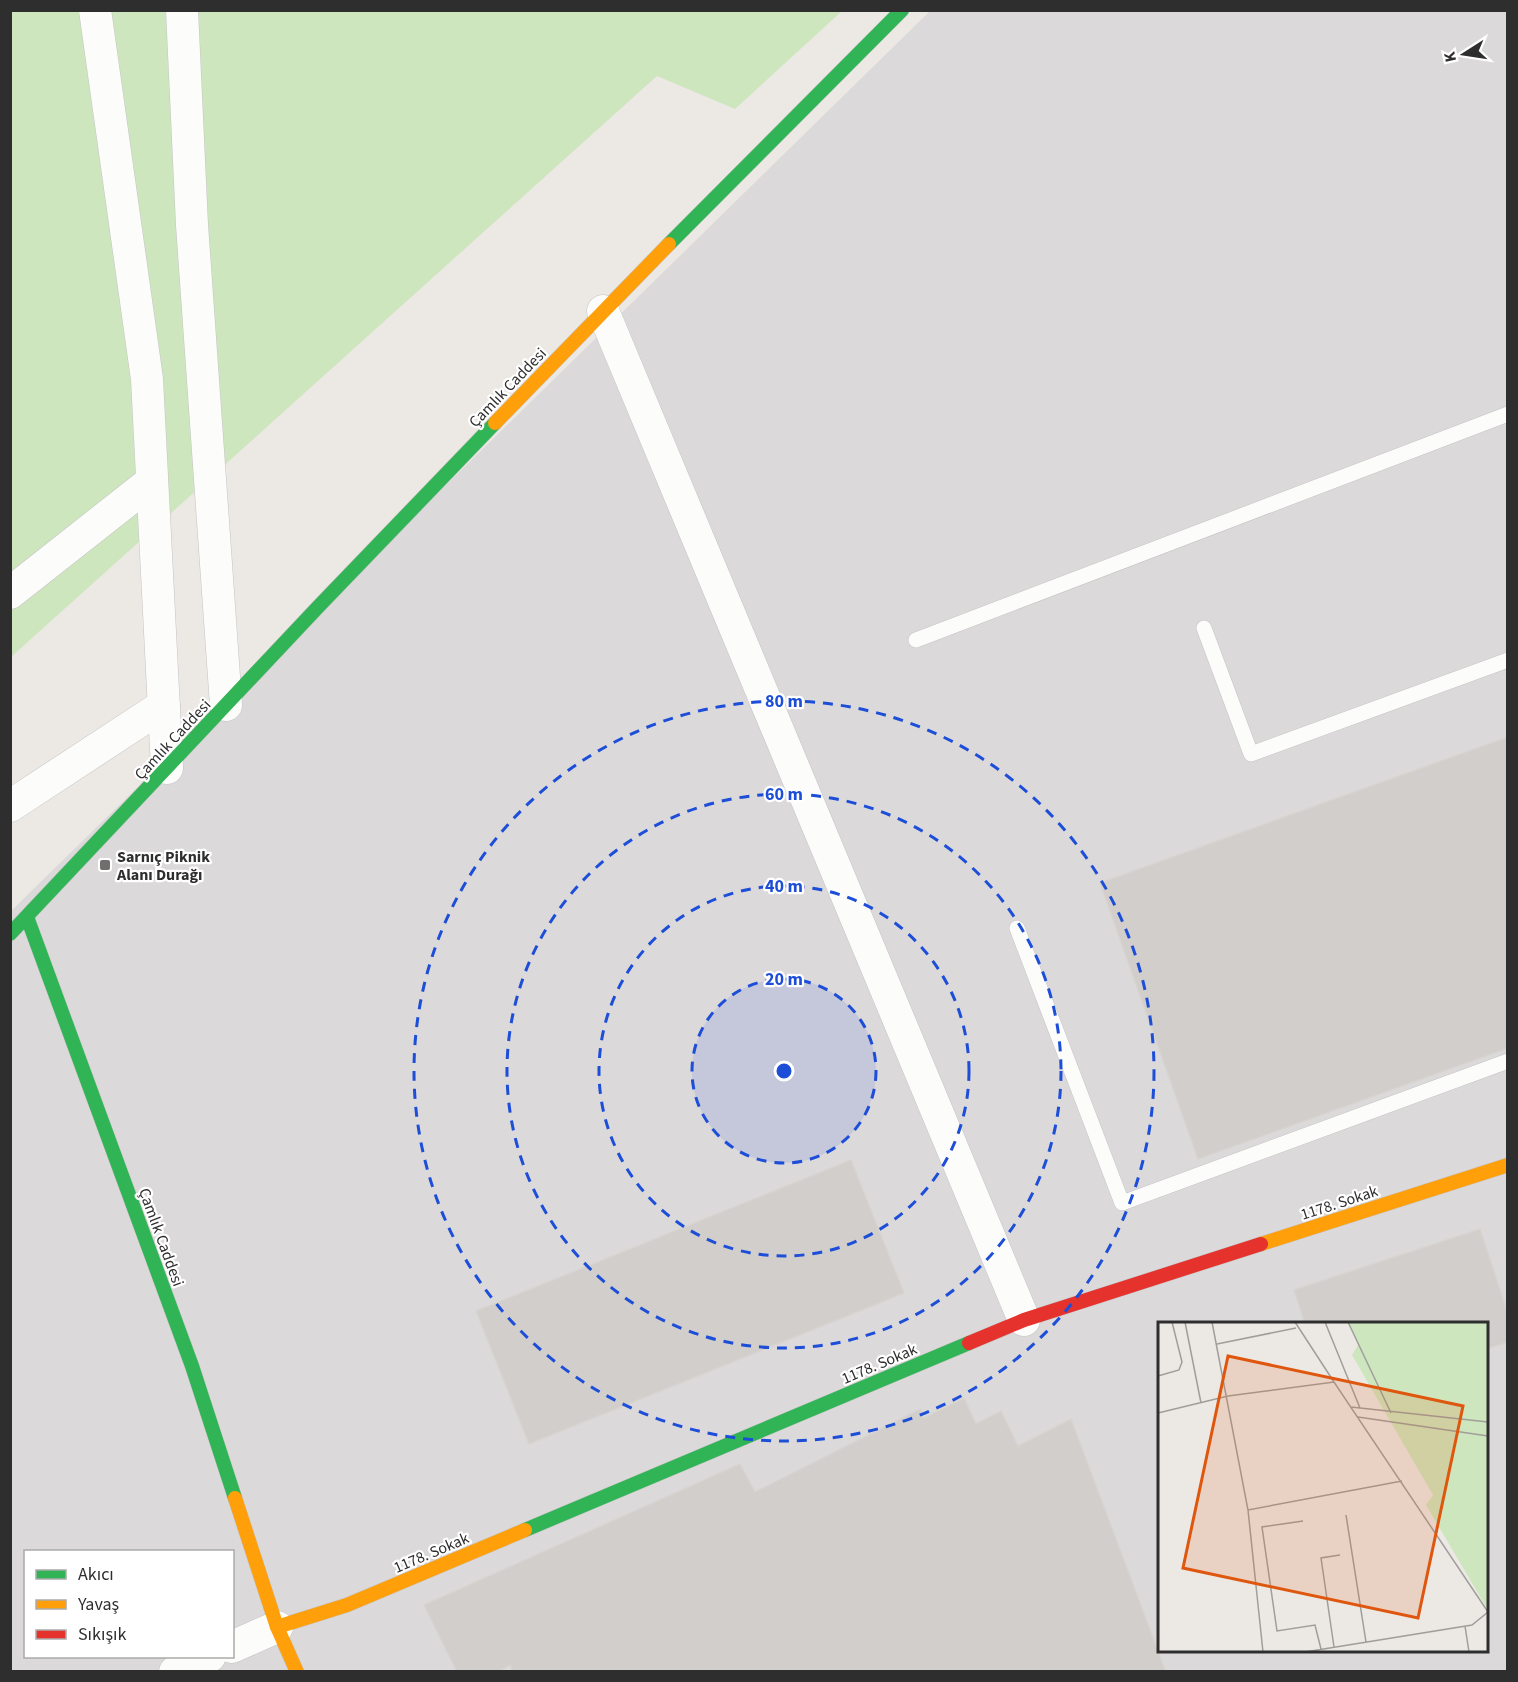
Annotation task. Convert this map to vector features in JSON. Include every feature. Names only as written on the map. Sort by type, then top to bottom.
[{"type":"main road","name":"Çamlık Caddesi","points":[[297,1671],[277,1627],[192,1366],[27,917],[226,705],[603,311],[902,10]]},
{"type":"main road","points":[[10,934],[27,917]]},
{"type":"main road","name":"1178. Sokak","points":[[277,1627],[358,1600],[1024,1320],[1508,1165]]},
{"type":"street","points":[[95,10],[147,380],[167,768]]},
{"type":"street","points":[[182,10],[192,225],[226,705]]},
{"type":"street","points":[[603,311],[1024,1320]]},
{"type":"street","points":[[10,593],[152,481]]},
{"type":"street","points":[[10,806],[164,705]]},
{"type":"street","points":[[234,1646],[277,1627]]},
{"type":"street","points":[[175,1671],[205,1658]]},
{"type":"lane","points":[[916,640],[1508,414]]},
{"type":"lane","points":[[1204,628],[1251,754],[1508,660]]},
{"type":"lane","points":[[1017,928],[1122,1203],[1508,1061]]},
{"type":"shaded area","points":[[930,11],[1507,11],[1507,1671],[11,1672],[11,911]]},
{"type":"green space","points":[[11,11],[842,11],[735,109],[657,76],[11,657]]},
{"type":"building","points":[[1508,737],[1508,1048],[1198,1159],[1100,883]]},
{"type":"building","points":[[851,1160],[904,1293],[529,1444],[476,1311]]},
{"type":"building","points":[[1480,1229],[1508,1314],[1508,1342],[1488,1348],[1488,1322],[1304,1322],[1294,1290]]},
{"type":"building","points":[[964,1398],[976,1424],[1001,1411],[1018,1446],[1071,1419],[1166,1672],[513,1672],[510,1665],[498,1672],[457,1672],[424,1605],[740,1464],[755,1492],[920,1409],[924,1418]]},
{"type":"traffic: fast","points":[[669,244],[902,10]]},
{"type":"traffic: fast","points":[[10,934],[495,423]]},
{"type":"traffic: fast","points":[[27,917],[192,1366],[235,1498]]},
{"type":"traffic: fast","points":[[525,1530],[969,1343]]},
{"type":"traffic: slow","points":[[495,423],[669,244]]},
{"type":"traffic: slow","points":[[1261,1244],[1508,1165]]},
{"type":"traffic: slow","points":[[235,1498],[277,1627],[297,1672]]},
{"type":"traffic: slow","points":[[277,1627],[347,1605],[525,1530]]},
{"type":"traffic: jam","points":[[969,1343],[1024,1320],[1261,1244]]},
{"type":"place","name":"Sarnıç Piknik Alanı Durağı","points":[[105,865]]}]
